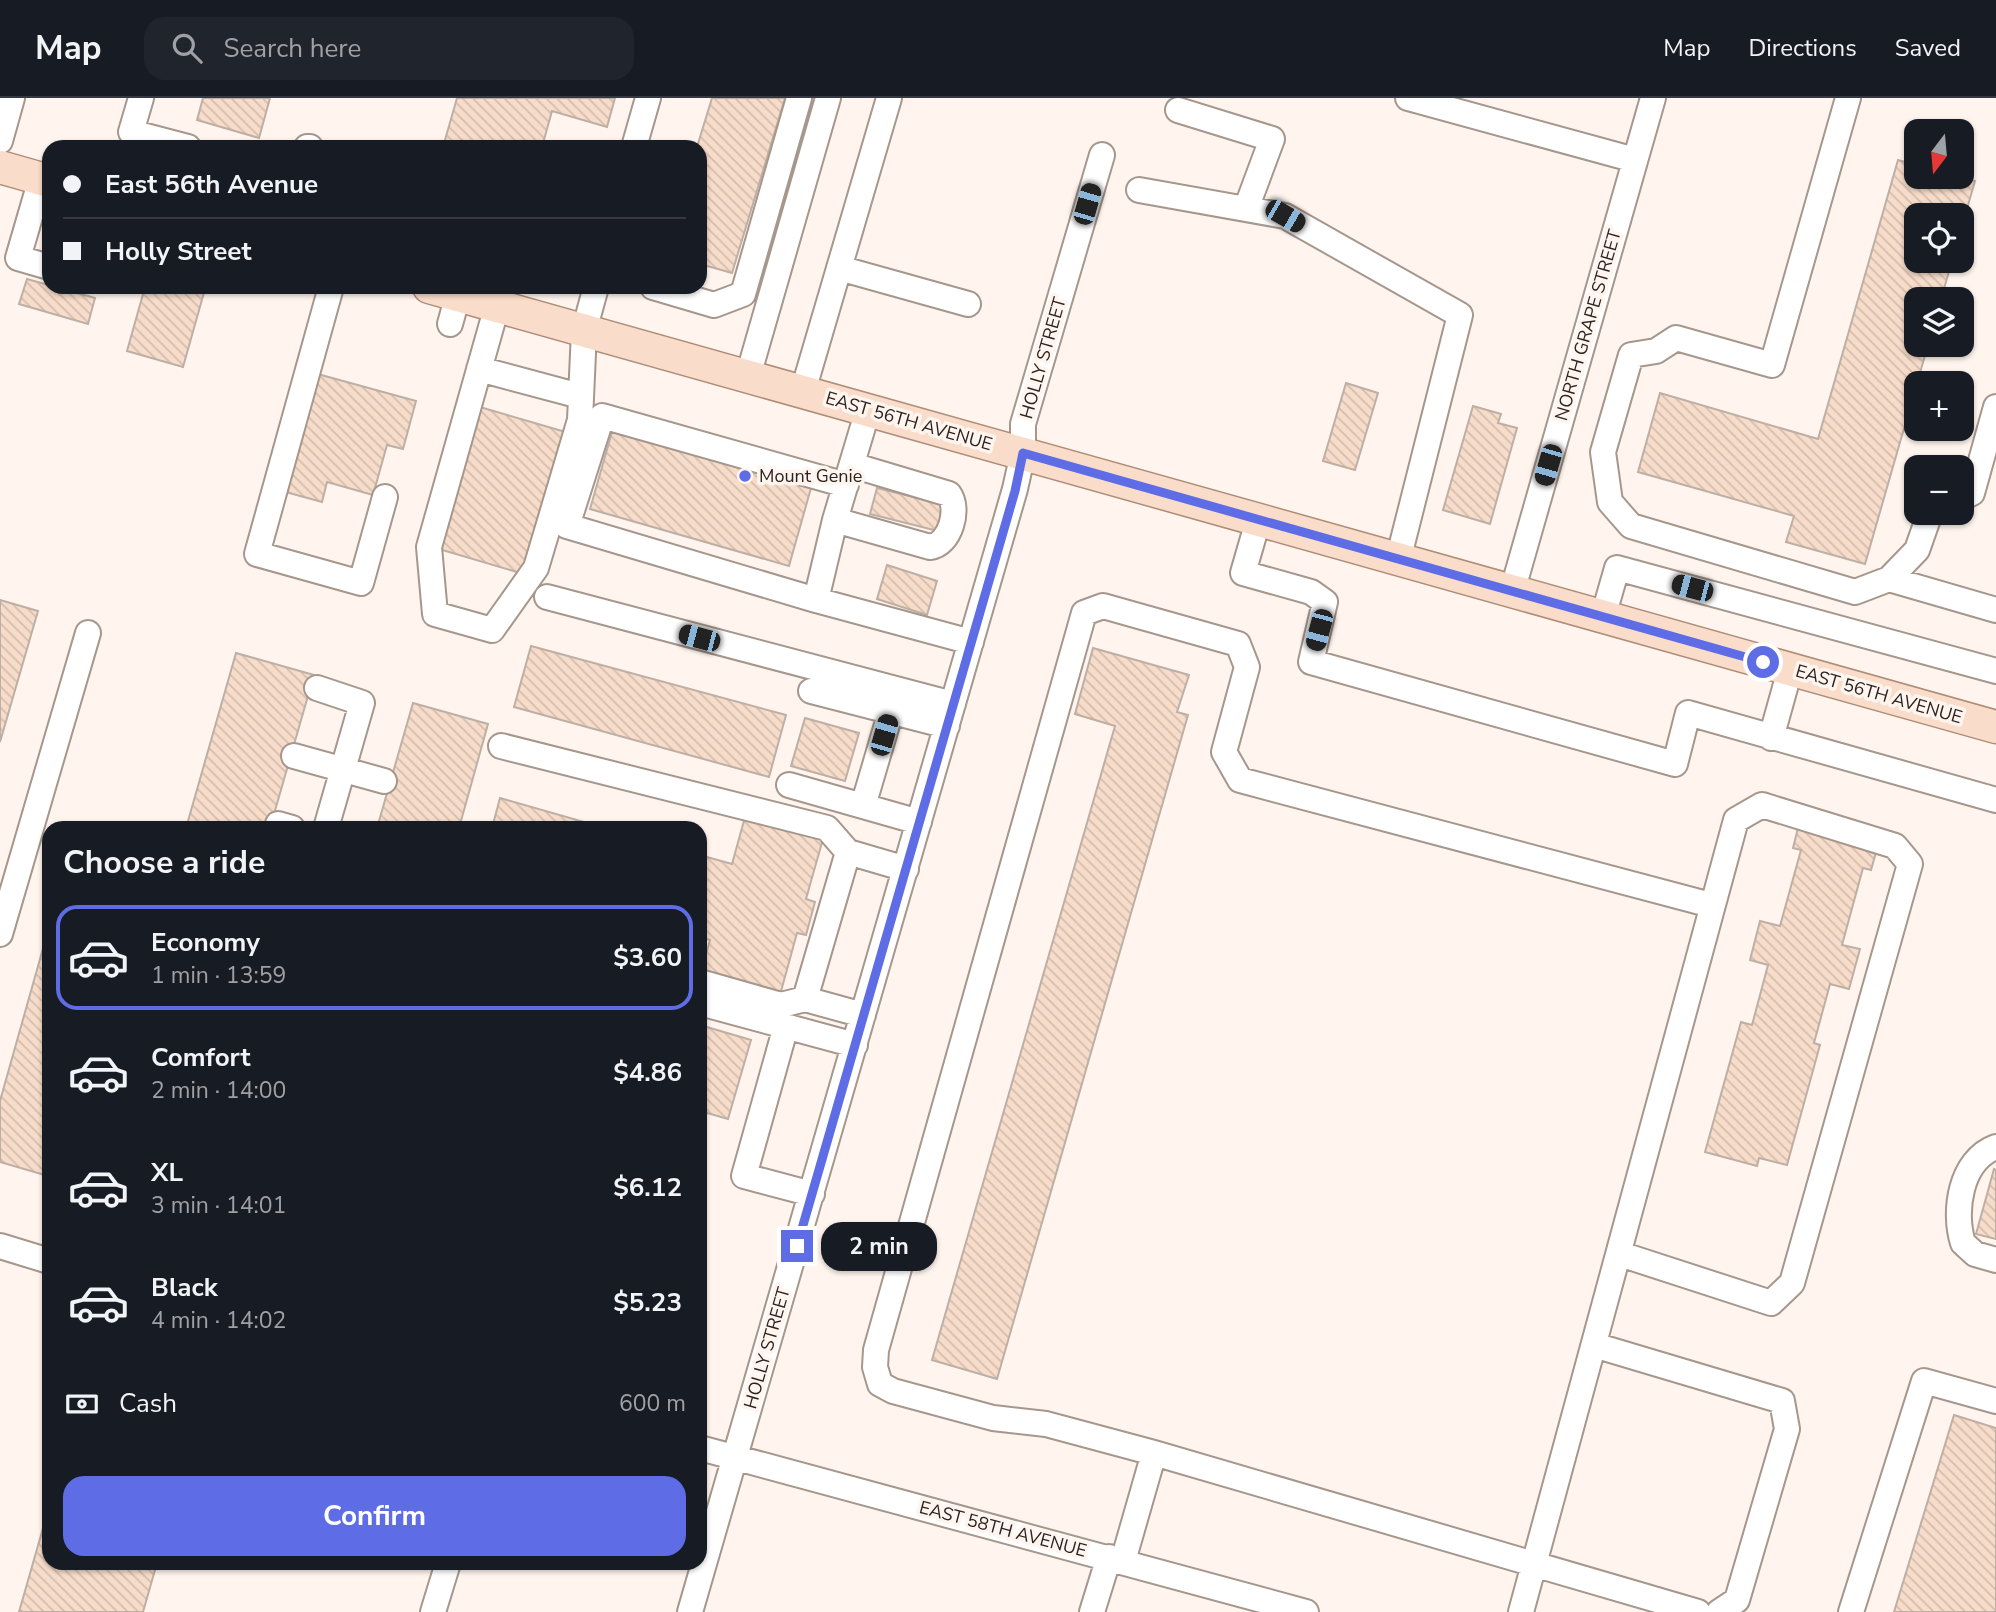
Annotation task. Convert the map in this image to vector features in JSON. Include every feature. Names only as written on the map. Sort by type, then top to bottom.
[{"type":"main road","points":[[0,167],[42,179]]},
{"type":"main road","name":"EAST 56TH AVENUE","points":[[446,302],[497,306],[1996,727]]},
{"type":"street","points":[[0,141],[12,98]]},
{"type":"street","points":[[141,98],[131,132],[161,140]]},
{"type":"street","points":[[636,140],[648,98]]},
{"type":"street","points":[[677,294],[715,305],[743,294],[799,98]]},
{"type":"street","points":[[748,376],[828,98]]},
{"type":"street","points":[[803,391],[889,98]]},
{"type":"street","points":[[1408,98],[1635,160]]},
{"type":"street","name":"NORTH GRAPE STREET","points":[[1512,592],[1653,98]]},
{"type":"street","points":[[1848,98],[1772,365],[1676,338],[1656,351],[1631,355],[1603,452],[1610,502],[1632,526],[1855,592],[1889,579],[1917,550],[1926,525]]},
{"type":"street","points":[[1178,110],[1272,139],[1246,209]]},
{"type":"street","name":"HOLLY STREET","points":[[707,1555],[1015,491],[1023,453],[1023,424],[1102,155]]},
{"type":"street","points":[[42,189],[18,258],[42,265]]},
{"type":"street","points":[[1139,190],[1285,216],[1460,315],[1398,560]]},
{"type":"street","points":[[839,268],[968,304]]},
{"type":"street","points":[[329,294],[257,554],[361,583],[385,497]]},
{"type":"street","points":[[497,306],[429,547],[435,614],[492,630],[536,568],[580,420],[584,331],[594,294]]},
{"type":"street","points":[[479,369],[580,397]]},
{"type":"street","points":[[1974,486],[1996,407]]},
{"type":"street","points":[[816,600],[835,520],[868,410]]},
{"type":"street","points":[[835,520],[930,547],[945,541],[955,510],[949,494],[849,475],[602,416],[567,526],[816,600],[971,642]]},
{"type":"street","points":[[1258,521],[1243,573],[1311,592],[1325,602],[1311,662],[1675,764],[1688,713],[1996,800]]},
{"type":"street","points":[[1603,617],[1616,568],[1996,671]]},
{"type":"street","points":[[1889,579],[1996,610]]},
{"type":"street","points":[[547,597],[950,715]]},
{"type":"street","points":[[1698,1612],[1154,1453],[1046,1424],[993,1418],[893,1391],[880,1384],[875,1367],[876,1350],[1084,613],[1103,606],[1238,644],[1247,667],[1224,752],[1240,780],[1711,905]]},
{"type":"street","points":[[0,934],[88,633]]},
{"type":"street","points":[[1771,738],[1790,670]]},
{"type":"street","points":[[317,688],[362,703],[328,821]]},
{"type":"street","points":[[811,691],[891,711],[950,715]]},
{"type":"street","points":[[863,806],[891,711]]},
{"type":"street","points":[[501,746],[827,828],[848,852],[906,869]]},
{"type":"street","points":[[294,756],[384,781]]},
{"type":"street","points":[[789,785],[919,822]]},
{"type":"street","points":[[1521,1612],[1736,820],[1762,805],[1895,846],[1910,864],[1791,1283],[1771,1303],[1620,1254]]},
{"type":"street","points":[[805,999],[848,852]]},
{"type":"street","points":[[707,984],[781,1005],[805,999],[863,1016]]},
{"type":"street","points":[[707,1005],[855,1045]]},
{"type":"street","points":[[786,1026],[744,1176],[812,1194]]},
{"type":"street","points":[[1996,1147],[1987,1150],[1974,1163],[1958,1208],[1963,1244],[1975,1254],[1996,1260]]},
{"type":"street","points":[[0,1246],[42,1259]]},
{"type":"street","points":[[1594,1345],[1782,1401],[1787,1429],[1737,1600],[1719,1612]]},
{"type":"street","points":[[1851,1612],[1924,1381],[1996,1401]]},
{"type":"street","name":"EAST 58TH AVENUE","points":[[707,1450],[1306,1612]]},
{"type":"street","points":[[1092,1612],[1116,1559],[1154,1453]]},
{"type":"street","points":[[433,1612],[446,1570]]},
{"type":"street","name":"HOLLY STREET","points":[[690,1612],[703,1570]]},
{"type":"building","points":[[203,98],[270,98],[259,138],[197,120]]},
{"type":"building","points":[[457,98],[615,98],[607,127],[552,111],[544,140],[445,140]]},
{"type":"building","points":[[712,98],[785,98],[732,273],[707,266],[707,140],[699,140]]},
{"type":"building","points":[[1898,160],[1904,162],[1904,189],[1973,189],[1969,203],[1904,203],[1904,273],[1949,273],[1944,287],[1904,287],[1904,357],[1925,357],[1921,371],[1904,371],[1904,428],[1865,564],[1786,542],[1794,516],[1638,472],[1660,393],[1818,439]]},
{"type":"building","points":[[27,279],[42,283],[42,294],[81,294],[95,298],[88,324],[19,304]]},
{"type":"building","points":[[143,294],[204,294],[183,367],[127,351]]},
{"type":"building","points":[[314,373],[416,401],[403,449],[387,445],[373,495],[327,482],[322,502],[282,491]]},
{"type":"building","points":[[1346,383],[1378,393],[1355,470],[1323,461]]},
{"type":"building","points":[[1473,406],[1501,414],[1498,423],[1517,428],[1490,524],[1443,510]]},
{"type":"building","points":[[480,407],[569,433],[527,575],[439,549]]},
{"type":"building","points":[[612,432],[811,488],[789,566],[590,509]]},
{"type":"building","points":[[877,488],[945,505],[938,531],[870,514]]},
{"type":"building","points":[[887,565],[937,581],[927,615],[877,599]]},
{"type":"building","points":[[0,600],[38,611],[0,742]]},
{"type":"building","points":[[531,646],[786,715],[769,777],[514,707]]},
{"type":"building","points":[[1093,648],[1189,675],[1177,712],[1188,715],[997,1379],[932,1360],[1115,726],[1075,714]]},
{"type":"building","points":[[236,653],[314,675],[272,821],[188,821]]},
{"type":"building","points":[[413,703],[488,724],[461,821],[379,821]]},
{"type":"building","points":[[805,718],[859,733],[845,781],[791,766]]},
{"type":"building","points":[[500,798],[580,821],[494,821]]},
{"type":"building","points":[[745,817],[823,839],[806,899],[815,902],[806,935],[797,933],[780,995],[707,974],[710,940],[707,939],[707,857],[732,864]]},
{"type":"building","points":[[1798,828],[1877,849],[1871,870],[1863,868],[1842,945],[1860,949],[1849,989],[1830,984],[1814,1043],[1820,1045],[1787,1165],[1759,1158],[1757,1166],[1705,1152],[1741,1022],[1752,1025],[1768,965],[1750,960],[1760,921],[1780,926],[1801,850],[1793,848]]},
{"type":"building","points":[[42,952],[42,1174],[0,1162],[0,1101]]},
{"type":"building","points":[[707,1027],[751,1040],[728,1119],[707,1113]]},
{"type":"building","points":[[1994,1169],[1996,1170],[1996,1239],[1976,1234]]},
{"type":"building","points":[[1954,1415],[1996,1428],[1996,1612],[1894,1612]]},
{"type":"building","points":[[42,1532],[42,1570],[155,1570],[143,1612],[19,1612]]},
{"type":"place","name":"Mount Genie","points":[[745,476]]},
{"type":"route","points":[[797,1246],[1015,491],[1023,453],[1763,662]]}]
